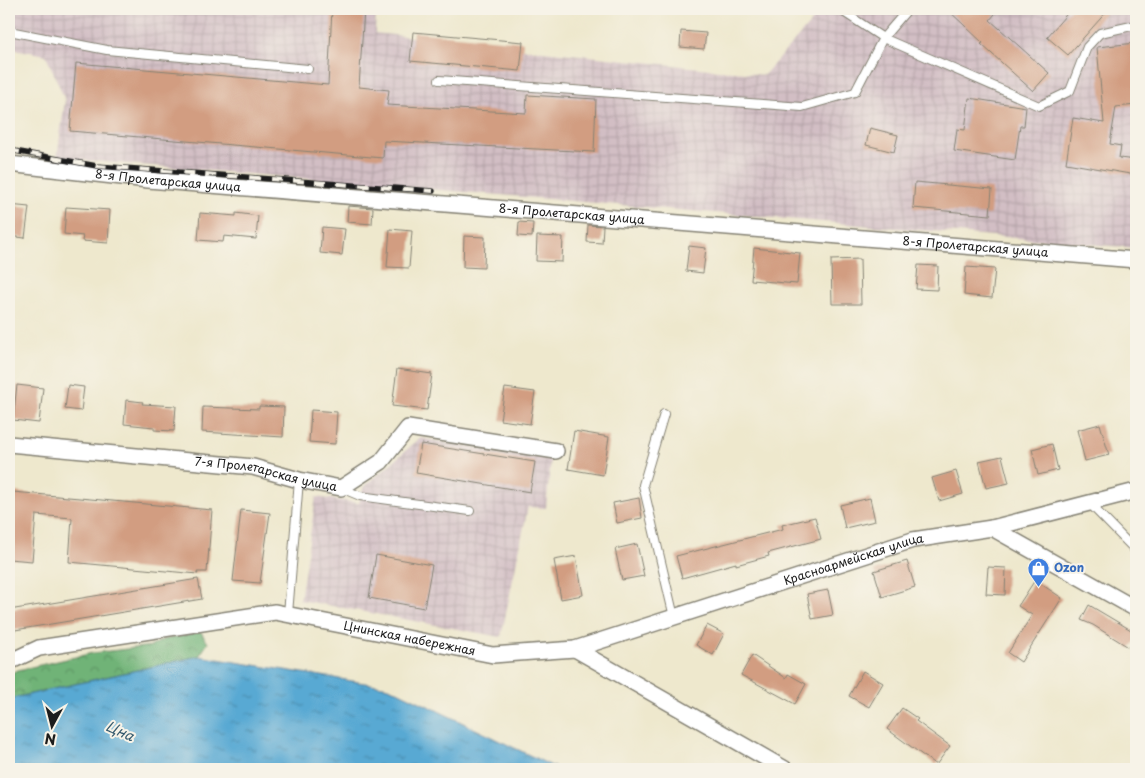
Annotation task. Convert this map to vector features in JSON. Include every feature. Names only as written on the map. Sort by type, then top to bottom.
[{"type":"street","name":"8-я Пролетарская улица","points":[[9,164],[158,180],[1136,260]]},
{"type":"street","name":"7-я Пролетарская улица","points":[[9,444],[253,467],[299,480],[341,488],[381,462],[408,428],[556,451]]},
{"type":"street","name":"Красноармейская улица","points":[[575,648],[913,540],[992,528],[1136,491]]},
{"type":"street","points":[[992,528],[1136,609]]},
{"type":"street","name":"Цнинская набережная","points":[[9,662],[39,648],[275,612],[493,655],[575,648]]},
{"type":"street","points":[[575,648],[785,769]]},
{"type":"lane","points":[[839,9],[883,38],[1039,106],[1070,91],[1087,47],[1100,33],[1136,25]]},
{"type":"lane","points":[[439,80],[802,107],[855,92],[883,38],[908,9]]},
{"type":"lane","points":[[9,31],[107,50],[308,69]]},
{"type":"lane","points":[[664,414],[643,485],[674,617]]},
{"type":"lane","points":[[288,614],[299,480]]},
{"type":"lane","points":[[341,488],[360,496],[470,511]]},
{"type":"lane","points":[[1090,503],[1136,551]]},
{"type":"shaded area","points":[[9,9],[376,9],[375,33],[764,75],[823,9],[1136,9],[1136,248],[57,158],[65,100],[46,55],[9,48]]},
{"type":"shaded area","points":[[420,438],[551,459],[546,508],[528,507],[501,637],[300,600],[316,497],[359,503],[363,488]]},
{"type":"green space","points":[[201,632],[208,643],[199,656],[9,699],[9,674],[18,670],[93,653],[152,646],[162,640]]},
{"type":"water","name":"Цна","points":[[199,656],[389,687],[558,769],[9,769],[9,699]]},
{"type":"building","points":[[332,9],[364,9],[359,87],[389,90],[387,105],[526,113],[527,95],[596,99],[594,152],[384,141],[383,158],[70,131],[76,63],[328,85]]},
{"type":"building","points":[[947,9],[999,9],[990,20],[1049,73],[1033,91],[981,44],[983,43]]},
{"type":"building","points":[[1071,9],[1109,9],[1068,55],[1047,37]]},
{"type":"building","points":[[681,31],[706,33],[704,49],[680,47]]},
{"type":"building","points":[[413,32],[523,42],[520,71],[410,61]]},
{"type":"building","points":[[1136,43],[1136,105],[1116,107],[1110,144],[1121,146],[1119,158],[1136,160],[1136,175],[1066,163],[1073,118],[1104,123],[1097,47]]},
{"type":"building","points":[[969,98],[1026,107],[1024,126],[1020,126],[1015,160],[954,151],[957,129],[965,130]]},
{"type":"building","points":[[870,128],[898,135],[894,152],[866,145]]},
{"type":"building","points":[[915,182],[992,189],[990,215],[913,208]]},
{"type":"building","points":[[9,205],[29,207],[25,238],[9,236]]},
{"type":"building","points":[[348,206],[373,208],[372,224],[347,222]]},
{"type":"building","points":[[66,207],[110,210],[108,243],[82,241],[83,236],[64,234]]},
{"type":"building","points":[[200,213],[236,216],[236,213],[258,216],[256,239],[224,236],[223,242],[198,240]]},
{"type":"building","points":[[519,222],[533,223],[532,237],[518,236]]},
{"type":"building","points":[[588,225],[603,226],[602,243],[587,242]]},
{"type":"building","points":[[322,227],[345,229],[342,255],[320,253]]},
{"type":"building","points":[[390,229],[412,231],[409,268],[387,267]]},
{"type":"building","points":[[464,236],[485,237],[484,268],[463,267]]},
{"type":"building","points":[[537,236],[563,237],[562,262],[536,261]]},
{"type":"building","points":[[689,246],[706,248],[703,273],[686,271]]},
{"type":"building","points":[[754,248],[800,253],[797,284],[751,280]]},
{"type":"building","points":[[860,259],[861,304],[832,304],[831,260]]},
{"type":"building","points":[[918,265],[938,266],[937,290],[916,289]]},
{"type":"building","points":[[966,267],[995,269],[992,298],[964,295]]},
{"type":"building","points":[[397,369],[432,374],[427,410],[392,406]]},
{"type":"building","points":[[17,385],[43,388],[39,423],[13,420]]},
{"type":"building","points":[[68,385],[84,387],[81,411],[65,409]]},
{"type":"building","points":[[505,388],[535,392],[530,424],[500,420]]},
{"type":"building","points":[[126,400],[143,402],[142,404],[176,406],[174,431],[154,430],[154,427],[124,424]]},
{"type":"building","points":[[259,406],[284,407],[283,437],[202,432],[203,407],[259,409]]},
{"type":"building","points":[[311,410],[337,412],[335,444],[309,442]]},
{"type":"building","points":[[1100,424],[1109,455],[1085,461],[1077,430]]},
{"type":"building","points":[[574,431],[609,437],[603,475],[568,469]]},
{"type":"building","points":[[421,444],[535,462],[530,492],[416,473]]},
{"type":"building","points":[[1052,444],[1058,470],[1038,475],[1032,449]]},
{"type":"building","points":[[1002,456],[1009,483],[986,488],[979,461]]},
{"type":"building","points":[[956,471],[963,494],[939,501],[932,478]]},
{"type":"building","points":[[13,492],[212,510],[207,572],[197,572],[198,574],[69,562],[72,518],[36,515],[32,561],[9,559]]},
{"type":"building","points":[[639,498],[642,518],[617,523],[613,503]]},
{"type":"building","points":[[870,498],[875,521],[845,528],[840,505]]},
{"type":"building","points":[[241,510],[270,513],[260,583],[233,581]]},
{"type":"building","points":[[815,517],[821,539],[768,553],[769,556],[682,578],[676,556],[783,529],[782,525]]},
{"type":"building","points":[[637,544],[644,576],[622,580],[615,549]]},
{"type":"building","points":[[376,555],[432,565],[424,608],[369,598]]},
{"type":"building","points":[[576,556],[583,595],[561,599],[554,560]]},
{"type":"building","points":[[907,561],[915,587],[882,597],[874,571]]},
{"type":"building","points":[[988,567],[1006,568],[1005,595],[986,594]]},
{"type":"building","points":[[198,579],[202,599],[9,631],[9,610]]},
{"type":"building","points":[[1035,580],[1062,598],[1021,662],[1008,653],[1032,615],[1018,606]]},
{"type":"building","points":[[828,590],[833,615],[812,619],[807,594]]},
{"type":"building","points":[[1089,605],[1136,633],[1136,638],[1130,648],[1093,625],[1081,620]]},
{"type":"building","points":[[707,625],[724,634],[713,655],[696,645]]},
{"type":"building","points":[[752,655],[786,678],[788,674],[806,684],[795,704],[741,675]]},
{"type":"building","points":[[863,671],[883,683],[869,707],[849,696]]},
{"type":"building","points":[[902,708],[918,719],[916,721],[950,746],[936,765],[887,729]]},
{"type":"railway","points":[[9,150],[97,166],[433,191]]},
{"type":"place","name":"Ozon","points":[[1038,587]]}]
